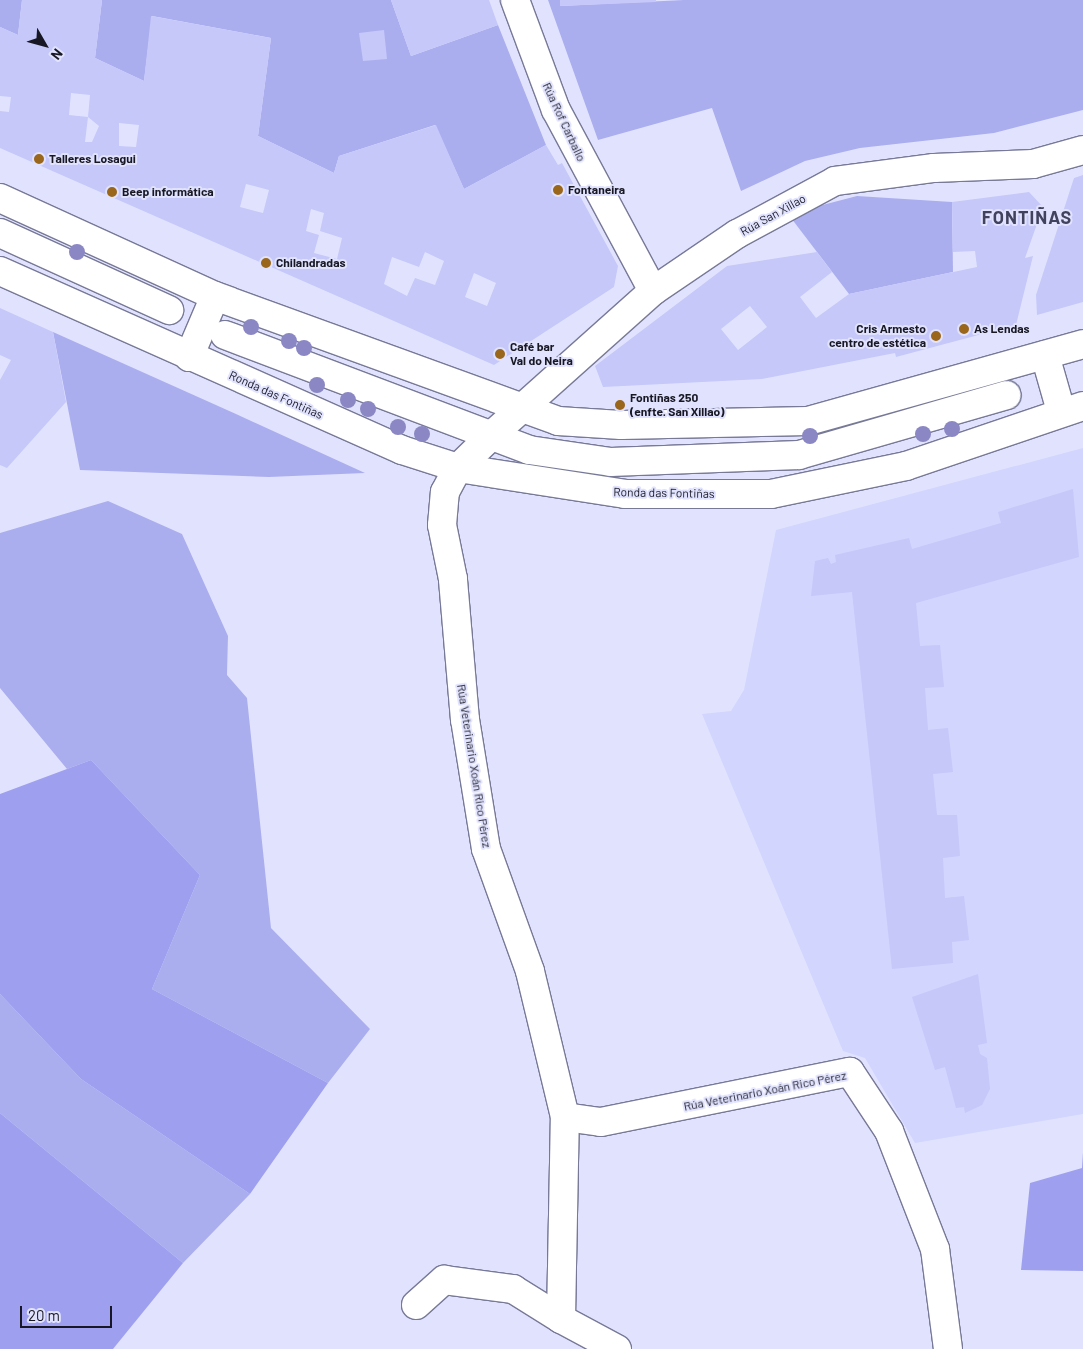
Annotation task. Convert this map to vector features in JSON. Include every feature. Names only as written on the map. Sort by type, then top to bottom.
[{"type":"street","name":"Rúa Rof Carballo","points":[[515,0],[556,110],[653,291]]},
{"type":"street","name":"Rúa San Xillao","points":[[493,434],[653,291],[738,234],[835,181],[934,168],[1033,164],[1083,150]]},
{"type":"street","points":[[0,198],[215,296],[520,410],[558,421],[621,425],[808,421],[1083,344]]},
{"type":"street","points":[[0,233],[169,310]]},
{"type":"street","name":"Ronda das Fontiñas","points":[[0,271],[402,450],[458,468],[625,494],[771,494],[906,466],[1072,408],[1045,355]]},
{"type":"street","points":[[190,357],[215,296]]},
{"type":"street","points":[[225,335],[493,434],[529,450],[611,462],[799,455],[1007,395]]},
{"type":"street","name":"Rúa Veterinario Xoán Rico Pérez","points":[[493,434],[458,468],[445,492],[442,525],[453,580],[464,720],[486,850],[530,971],[565,1117],[561,1319]]},
{"type":"street","name":"Rúa Veterinario Xoán Rico Pérez","points":[[565,1117],[601,1122],[850,1072],[889,1131],[935,1249],[948,1349]]},
{"type":"street","points":[[416,1306],[444,1280],[513,1290],[561,1319],[617,1349]]},
{"type":"shaded area","points":[[0,0],[22,0],[18,35],[0,27]]},
{"type":"shaded area","points":[[102,0],[391,0],[411,56],[498,25],[546,145],[464,189],[435,125],[339,156],[334,173],[258,136],[271,38],[152,16],[144,81],[95,58]]},
{"type":"shaded area","points":[[548,0],[560,0],[560,6],[684,0],[1083,0],[1083,110],[994,133],[860,148],[805,161],[741,191],[712,108],[598,140]]},
{"type":"shaded area","points":[[857,196],[952,202],[953,272],[849,294],[788,214]]},
{"type":"shaded area","points":[[53,332],[365,473],[269,477],[80,470]]},
{"type":"shaded area","points":[[1083,448],[1083,1114],[915,1143],[865,1058],[843,1051],[702,714],[731,711],[744,690],[776,530]]},
{"type":"shaded area","points":[[108,501],[182,534],[228,636],[227,675],[247,698],[271,928],[370,1029],[328,1083],[152,989],[200,875],[91,760],[67,769],[0,688],[0,533]]},
{"type":"shaded area","points":[[91,760],[200,875],[152,989],[328,1083],[250,1194],[81,1079],[0,994],[0,794]]},
{"type":"shaded area","points":[[0,994],[81,1079],[250,1194],[183,1263],[0,1113]]},
{"type":"shaded area","points":[[0,1113],[183,1263],[113,1349],[0,1349]]},
{"type":"shaded area","points":[[1083,1152],[1083,1271],[1021,1270],[1030,1183],[1082,1168]]},
{"type":"building","points":[[22,0],[102,0],[95,58],[144,81],[151,16],[271,38],[258,136],[334,173],[339,156],[436,125],[464,189],[546,145],[558,165],[562,163],[618,266],[614,287],[494,365],[0,148],[0,111],[9,112],[11,97],[0,96],[0,27],[18,35]],"holes":[[[71,93],[90,95],[88,117],[69,115]],[[88,117],[99,126],[92,142],[85,142]],[[119,123],[139,125],[136,147],[119,146]],[[246,184],[269,190],[263,213],[240,207]],[[311,209],[324,213],[320,231],[342,238],[337,259],[314,253],[319,235],[306,231]],[[425,252],[444,261],[435,285],[415,278],[407,296],[384,284],[392,257],[419,267]],[[474,273],[496,283],[487,306],[465,297]]]},
{"type":"building","points":[[391,0],[489,0],[498,25],[411,56]]},
{"type":"building","points":[[560,0],[656,0],[656,2],[560,6]]},
{"type":"building","points":[[384,30],[387,59],[363,61],[359,33]]},
{"type":"building","points":[[1083,175],[1083,302],[1037,315],[1036,295],[1074,178]]},
{"type":"building","points":[[1029,192],[1043,207],[1025,258],[1033,256],[1016,325],[896,357],[895,353],[762,379],[603,387],[595,366],[727,266],[817,252],[832,272],[800,297],[816,318],[849,294],[977,267],[975,251],[953,252],[952,202]],"holes":[[[750,306],[767,327],[738,350],[721,329]]]},
{"type":"building","points":[[0,308],[53,332],[66,402],[7,468],[0,465],[0,380],[11,360],[0,355]]},
{"type":"building","points":[[1073,489],[1079,557],[916,603],[920,646],[940,645],[944,687],[925,688],[928,730],[948,728],[953,772],[933,774],[937,815],[957,815],[960,856],[943,858],[945,898],[964,896],[969,940],[952,942],[953,963],[892,969],[852,592],[811,596],[815,561],[828,558],[831,564],[836,562],[835,555],[909,538],[912,549],[1001,523],[998,512]]},
{"type":"building","points":[[978,974],[987,1043],[978,1045],[980,1054],[987,1058],[990,1089],[982,1105],[965,1113],[964,1107],[956,1108],[945,1067],[935,1070],[912,997]]},
{"type":"place","name":"Talleres Losagui","points":[[39,159]]},
{"type":"place","name":"Fontaneira","points":[[558,190]]},
{"type":"place","name":"Beep informática","points":[[112,192]]},
{"type":"place","name":"Chilandradas","points":[[266,263]]},
{"type":"place","name":"As Lendas","points":[[964,329]]},
{"type":"place","name":"Cris Armesto centro de estética","points":[[936,336]]},
{"type":"place","name":"Café bar Val do Neira","points":[[500,354]]},
{"type":"place","name":"Fontiñas 250 (enfte. San Xillao)","points":[[620,405]]},
{"type":"district","name":"FONTIÑAS","points":[[1027,217]]}]
